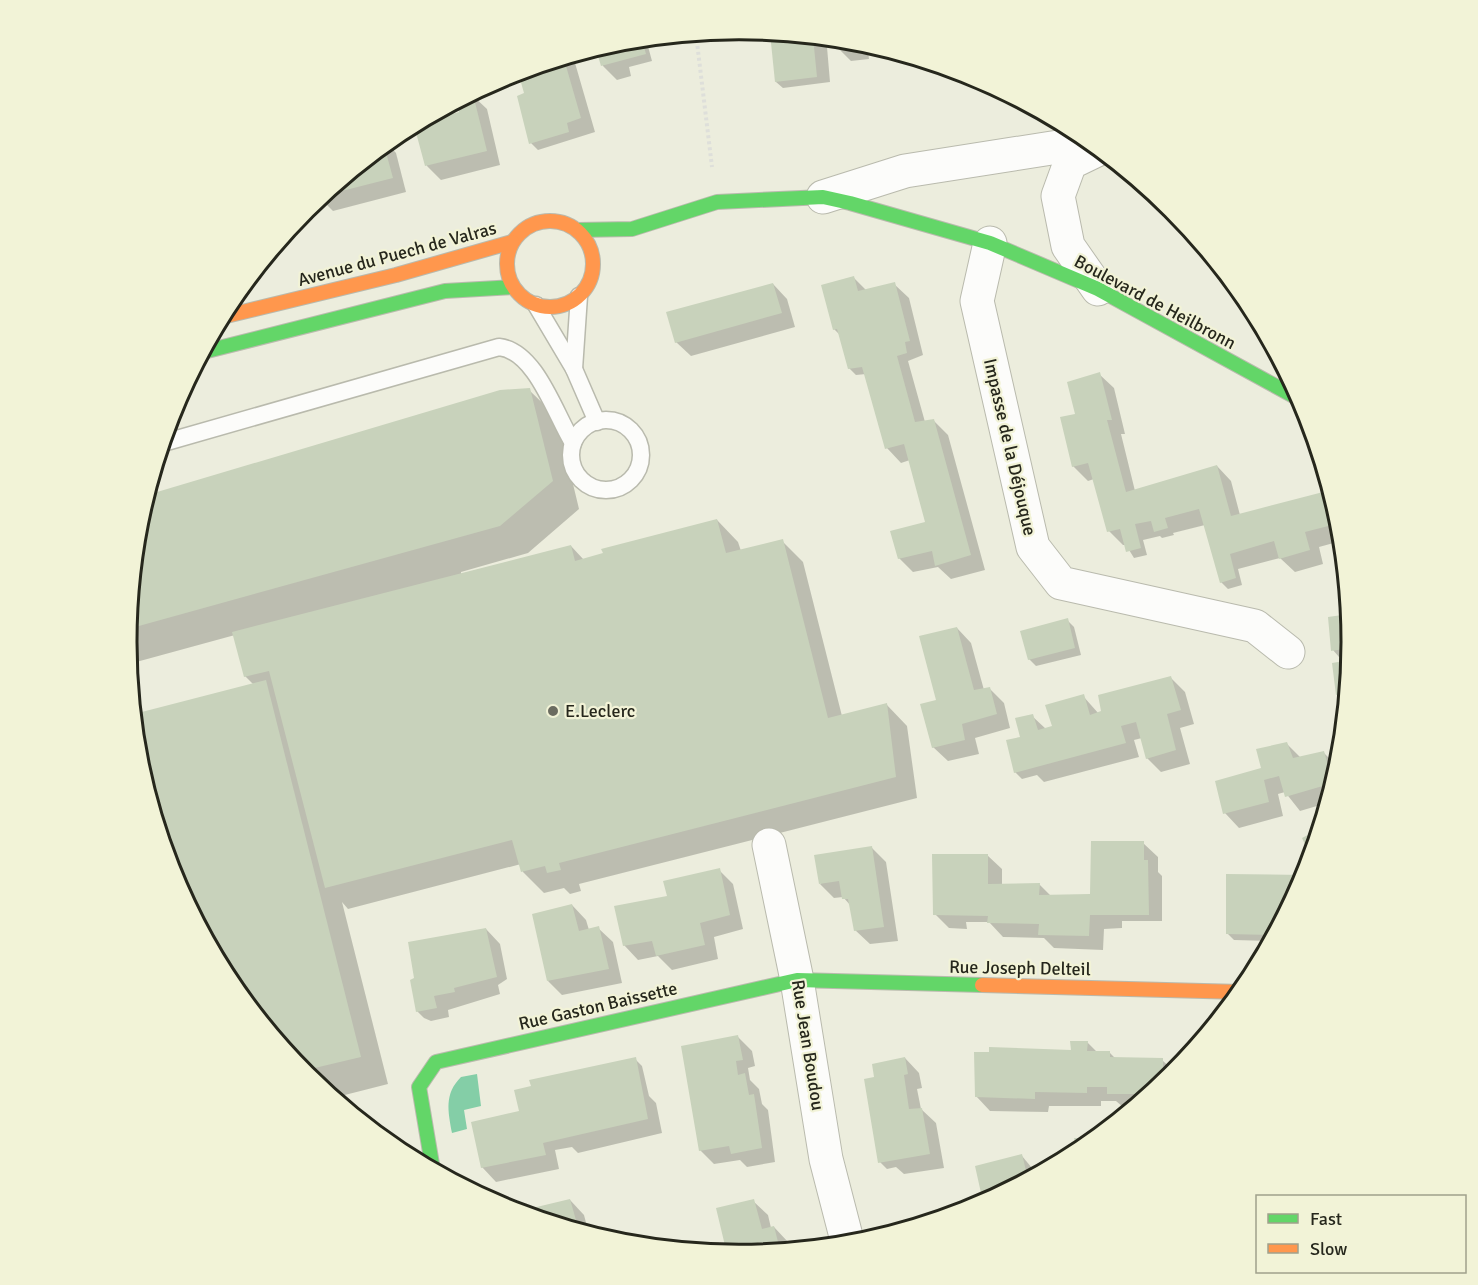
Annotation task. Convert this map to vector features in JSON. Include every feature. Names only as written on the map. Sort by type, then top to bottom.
[{"type":"street","points":[[578,230],[632,229],[717,202],[823,197],[905,171],[1076,144]]},
{"type":"street","points":[[1089,154],[1070,163],[1058,196],[1068,246],[1098,289]]},
{"type":"street","points":[[823,197],[990,243]]},
{"type":"street","points":[[593,271],[592,250],[578,230],[565,223],[543,221],[528,226],[512,242],[506,264],[513,286],[523,298],[536,305],[551,307],[566,304],[579,296],[588,284],[593,271],[632,229]]},
{"type":"street","name":"Avenue du Puech de Valras","points":[[235,313],[396,275],[512,242]]},
{"type":"street","name":"Boulevard de Heilbronn","points":[[990,243],[1098,289],[1286,392]]},
{"type":"street","name":"Impasse de la Déjouque","points":[[990,243],[976,301],[1033,548],[1061,584],[1255,626],[1288,652]]},
{"type":"street","points":[[213,349],[445,291],[513,286]]},
{"type":"street","name":"Rue Jean Boudou","points":[[769,845],[797,981],[826,1159],[846,1235]]},
{"type":"street","name":"Rue Joseph Delteil","points":[[797,981],[1229,992]]},
{"type":"street","name":"Rue Gaston Baissette","points":[[431,1160],[418,1087],[436,1062],[797,981]]},
{"type":"lane","points":[[574,369],[579,296]]},
{"type":"lane","points":[[536,305],[574,369],[597,422]]},
{"type":"lane","points":[[172,440],[499,347],[511,348],[538,375],[573,443]]},
{"type":"lane","points":[[597,422],[619,423],[630,430],[638,441],[641,454],[639,468],[632,479],[621,488],[607,491],[594,489],[582,481],[574,470],[571,457],[573,443],[580,431],[597,422]]},
{"type":"path","points":[[697,42],[717,202]]},
{"type":"shaded area","points":[[477,1074],[481,1106],[464,1110],[467,1129],[452,1133],[449,1103],[452,1090],[461,1077]]},
{"type":"building","points":[[771,42],[814,46],[817,77],[775,82]]},
{"type":"building","points":[[644,48],[646,54],[601,66],[598,57]]},
{"type":"building","points":[[566,66],[581,118],[567,123],[569,132],[529,144],[517,96],[524,93],[521,81]]},
{"type":"building","points":[[475,102],[487,151],[425,166],[417,135],[438,121]]},
{"type":"building","points":[[387,155],[393,178],[341,191]]},
{"type":"building","points":[[854,276],[858,291],[895,282],[910,341],[905,342],[907,353],[897,356],[915,422],[934,419],[971,555],[935,566],[932,551],[898,559],[890,531],[925,522],[904,444],[885,449],[862,367],[848,369],[837,329],[833,330],[821,285]]},
{"type":"building","points":[[773,283],[782,313],[675,343],[666,312]]},
{"type":"building","points":[[1100,372],[1112,420],[1107,420],[1126,492],[1217,465],[1231,516],[1321,492],[1329,526],[1305,532],[1310,550],[1279,559],[1274,541],[1230,554],[1236,578],[1220,583],[1199,509],[1165,518],[1168,528],[1154,532],[1151,521],[1135,524],[1141,548],[1126,552],[1120,529],[1107,532],[1088,463],[1072,467],[1060,417],[1075,414],[1067,382]]},
{"type":"building","points":[[530,388],[553,481],[500,526],[137,626],[142,564],[157,492],[500,390]]},
{"type":"building","name":"E.Leclerc","points":[[717,519],[726,553],[783,539],[828,718],[887,703],[896,777],[559,863],[561,870],[547,873],[545,866],[521,872],[512,840],[325,888],[269,671],[244,677],[232,632],[571,545],[575,561],[603,553],[601,549]]},
{"type":"building","points":[[1340,615],[1341,650],[1331,651],[1328,617]]},
{"type":"building","points":[[1068,618],[1075,648],[1028,660],[1020,631]]},
{"type":"building","points":[[957,627],[974,690],[990,687],[997,714],[962,724],[965,740],[932,748],[920,704],[936,700],[919,636]]},
{"type":"building","points":[[1341,662],[1339,694],[1336,695],[1332,663]]},
{"type":"building","points":[[1171,676],[1181,710],[1167,714],[1176,750],[1146,759],[1136,722],[1121,726],[1126,743],[1014,773],[1006,740],[1020,737],[1015,718],[1033,714],[1038,730],[1052,726],[1045,705],[1084,694],[1090,715],[1101,711],[1098,695]]},
{"type":"building","points":[[266,680],[361,1057],[313,1068],[261,1009],[238,977],[199,909],[169,836],[149,760],[141,712]]},
{"type":"building","points":[[1287,742],[1293,758],[1324,751],[1328,765],[1323,786],[1285,797],[1279,776],[1264,780],[1269,802],[1223,814],[1215,781],[1261,768],[1256,749]]},
{"type":"building","points":[[1310,834],[1305,845],[1302,838]]},
{"type":"building","points":[[1091,841],[1144,841],[1144,860],[1148,860],[1149,915],[1090,915],[1089,936],[1038,935],[1039,924],[987,923],[988,916],[933,915],[932,854],[988,854],[988,884],[1040,883],[1039,895],[1090,894]]},
{"type":"building","points":[[872,846],[884,927],[854,931],[848,899],[842,899],[839,881],[819,884],[814,855]]},
{"type":"building","points":[[720,868],[730,915],[700,923],[705,945],[656,956],[652,941],[623,946],[614,906],[667,896],[663,881]]},
{"type":"building","points":[[1226,874],[1294,875],[1265,935],[1226,934]]},
{"type":"building","points":[[572,904],[579,931],[599,926],[609,969],[547,981],[532,914]]},
{"type":"building","points":[[486,928],[497,977],[454,988],[455,992],[434,996],[437,1008],[416,1012],[410,980],[414,978],[408,942]]},
{"type":"building","points":[[738,1035],[743,1060],[736,1061],[738,1075],[745,1073],[749,1095],[754,1094],[762,1148],[731,1154],[729,1146],[699,1151],[681,1046]]},
{"type":"building","points":[[1070,1041],[1088,1041],[1087,1051],[1110,1051],[1110,1057],[1163,1058],[1163,1070],[1137,1094],[1107,1094],[1107,1087],[1087,1087],[1087,1093],[1035,1092],[1035,1099],[975,1097],[974,1052],[989,1052],[989,1047],[1071,1050]]},
{"type":"building","points":[[636,1057],[648,1119],[543,1143],[546,1155],[481,1168],[471,1122],[519,1111],[514,1090],[531,1086],[529,1080]]},
{"type":"building","points":[[905,1057],[908,1074],[904,1075],[909,1109],[922,1108],[930,1154],[878,1163],[864,1079],[874,1077],[872,1064]]},
{"type":"building","points":[[1022,1154],[1026,1171],[981,1193],[975,1166]]},
{"type":"building","points":[[570,1199],[577,1222],[545,1213],[532,1208]]},
{"type":"building","points":[[754,1199],[762,1229],[774,1226],[778,1242],[725,1244],[716,1208]]},
{"type":"traffic: fast","points":[[578,230],[632,229],[717,202],[823,197],[850,203],[990,243],[1098,289],[1286,392]]},
{"type":"traffic: fast","points":[[213,349],[445,291],[513,287]]},
{"type":"traffic: fast","points":[[431,1160],[419,1087],[436,1062],[797,980],[982,985]]},
{"type":"traffic: slow","points":[[542,221],[558,221],[581,233],[590,247],[593,264],[590,281],[581,295],[558,307],[542,307],[526,300],[514,288],[507,272],[507,256],[514,240],[526,228],[542,221]]},
{"type":"traffic: slow","points":[[234,314],[396,275],[512,242]]},
{"type":"traffic: slow","points":[[982,985],[1229,992]]},
{"type":"place","name":"E.Leclerc","points":[[553,711]]}]
